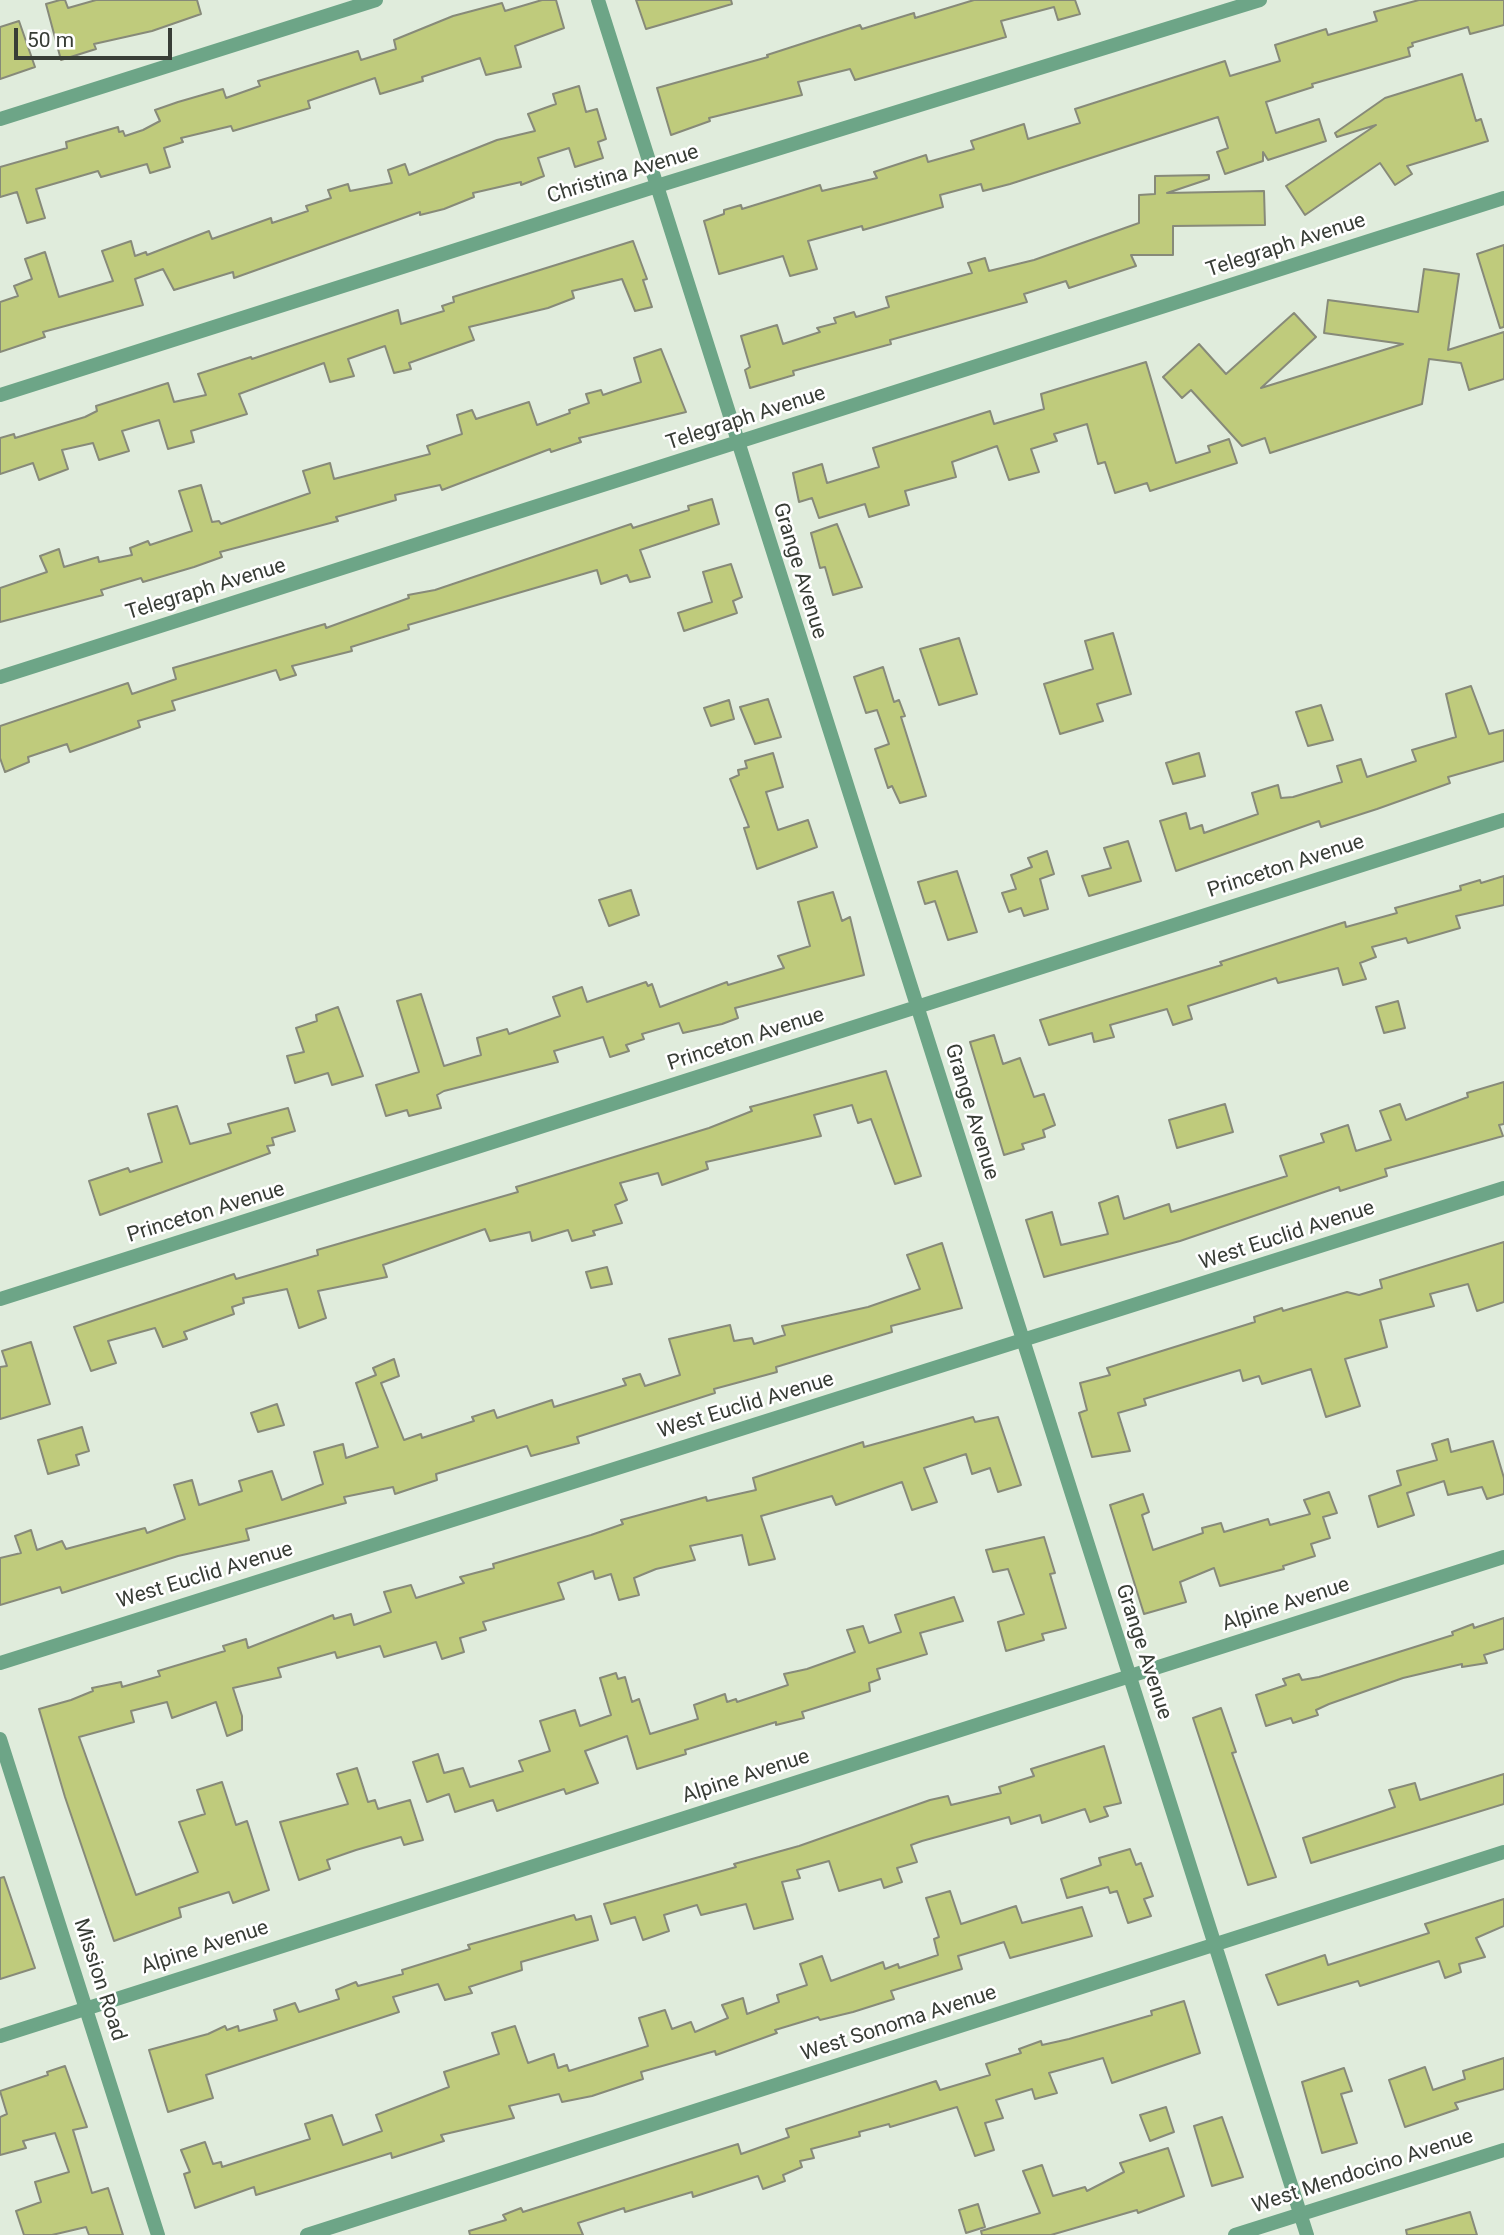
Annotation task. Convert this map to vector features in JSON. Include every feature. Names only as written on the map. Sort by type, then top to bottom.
[{"type":"street","points":[[0,119],[376,0]]},
{"type":"street","name":"Grange Avenue","points":[[598,0],[1021,1342],[1307,2235]]},
{"type":"street","name":"Christina Avenue","points":[[0,395],[657,186],[1260,0]]},
{"type":"street","name":"Telegraph Avenue","points":[[0,677],[1504,198]]},
{"type":"street","name":"Princeton Avenue","points":[[0,1299],[1504,820]]},
{"type":"street","name":"West Euclid Avenue","points":[[0,1663],[1504,1188]]},
{"type":"street","name":"Alpine Avenue","points":[[0,2036],[1504,1557]]},
{"type":"street","name":"Mission Road","points":[[0,1739],[158,2235]]},
{"type":"street","name":"West Sonoma Avenue","points":[[307,2235],[1504,1853]]},
{"type":"street","name":"West Mendocino Avenue","points":[[1235,2235],[1504,2150]]},
{"type":"building","points":[[65,0],[68,8],[96,0],[197,0],[201,14],[152,31],[94,44],[96,49],[61,60],[46,4]]},
{"type":"building","points":[[542,0],[556,0],[564,28],[515,46],[521,67],[486,75],[480,58],[422,77],[423,81],[380,94],[375,78],[308,101],[310,108],[233,131],[231,126],[181,138],[183,142],[164,148],[170,167],[150,173],[147,164],[101,177],[98,171],[36,189],[45,218],[27,223],[17,192],[0,197],[0,167],[67,148],[66,142],[118,127],[119,132],[123,131],[125,136],[160,121],[155,110],[178,102],[223,89],[226,98],[260,86],[258,81],[358,51],[361,60],[396,49],[394,40],[453,16],[502,3],[505,11]]},
{"type":"building","points":[[636,0],[731,0],[732,4],[646,29]]},
{"type":"building","points":[[974,0],[1075,0],[1080,14],[1058,20],[1054,7],[1001,21],[1006,37],[855,80],[850,69],[798,82],[802,95],[709,118],[710,121],[671,135],[657,88],[768,57],[767,55],[860,25],[862,29],[914,13],[915,18]]},
{"type":"building","points":[[1419,0],[1504,0],[1504,25],[1470,34],[1468,27],[1412,43],[1413,46],[1408,48],[1410,56],[1312,84],[1313,87],[1266,102],[1276,133],[1319,119],[1326,141],[1268,160],[1263,152],[1263,161],[1225,174],[1217,152],[1228,148],[1218,117],[1010,184],[983,191],[981,184],[940,195],[943,207],[863,230],[862,226],[808,241],[817,269],[790,276],[783,256],[719,274],[704,221],[724,214],[724,210],[741,205],[742,209],[820,185],[822,191],[877,178],[874,172],[926,155],[928,162],[974,149],[971,141],[1024,124],[1028,139],[1080,123],[1075,109],[1225,61],[1230,76],[1280,61],[1275,45],[1326,29],[1328,35],[1377,21],[1374,12]]},
{"type":"building","points":[[19,21],[35,67],[0,79],[0,27]]},
{"type":"building","points":[[1462,74],[1476,121],[1481,119],[1488,141],[1407,166],[1412,174],[1395,185],[1380,163],[1305,215],[1286,186],[1376,125],[1337,137],[1335,133],[1385,98]]},
{"type":"building","points":[[579,86],[586,112],[597,109],[606,139],[598,142],[603,158],[575,167],[569,148],[538,158],[544,176],[521,185],[521,182],[473,193],[474,197],[444,209],[420,215],[420,212],[234,278],[233,272],[174,290],[163,269],[135,279],[143,305],[43,332],[45,337],[0,352],[0,302],[18,296],[14,286],[32,279],[25,259],[45,252],[59,297],[113,281],[102,251],[131,241],[135,256],[146,252],[147,255],[209,231],[212,239],[271,218],[272,223],[308,211],[306,206],[331,198],[328,190],[348,184],[350,191],[392,183],[388,170],[405,164],[409,175],[497,140],[535,131],[528,114],[556,104],[553,94]]},
{"type":"building","points":[[1209,175],[1209,179],[1167,193],[1264,191],[1265,225],[1173,226],[1173,255],[1131,255],[1136,266],[1069,288],[1066,281],[1024,294],[1027,302],[890,340],[891,344],[793,371],[794,375],[750,388],[745,370],[750,367],[741,336],[777,325],[783,344],[820,332],[817,328],[836,323],[834,318],[854,312],[856,317],[889,307],[886,297],[972,273],[968,263],[985,258],[989,271],[1034,260],[1139,223],[1139,195],[1155,194],[1155,176]]},
{"type":"building","points":[[633,241],[647,279],[643,280],[652,307],[635,311],[622,279],[572,291],[574,298],[548,308],[469,327],[474,340],[409,363],[411,369],[394,373],[385,346],[348,359],[354,376],[330,382],[324,363],[239,394],[247,414],[191,431],[194,442],[168,449],[159,420],[122,431],[129,451],[99,460],[93,443],[62,450],[68,469],[39,480],[33,463],[0,474],[0,438],[14,434],[15,438],[85,417],[97,411],[96,406],[168,383],[174,402],[206,395],[198,374],[251,357],[252,359],[398,310],[401,324],[444,311],[442,306],[454,302],[453,297]]},
{"type":"building","points":[[1504,245],[1504,327],[1500,328],[1477,254]]},
{"type":"building","points":[[1424,269],[1459,274],[1448,350],[1504,332],[1504,379],[1469,390],[1461,363],[1429,359],[1422,404],[1270,453],[1265,438],[1242,446],[1191,390],[1182,398],[1163,377],[1199,344],[1226,374],[1294,313],[1316,337],[1261,388],[1403,344],[1324,333],[1328,300],[1418,312]]},
{"type":"building","points":[[661,349],[686,412],[579,438],[581,442],[551,452],[550,449],[442,490],[440,485],[395,495],[396,500],[336,517],[338,521],[220,552],[222,557],[194,567],[143,582],[141,578],[101,590],[103,595],[0,622],[0,588],[47,572],[40,556],[59,549],[64,567],[98,557],[99,562],[132,555],[130,548],[148,541],[150,545],[192,531],[179,491],[201,485],[212,522],[219,521],[221,524],[310,493],[303,471],[330,463],[334,479],[430,454],[427,446],[462,434],[457,415],[472,410],[476,419],[529,402],[537,425],[570,413],[569,410],[589,403],[586,394],[601,390],[603,395],[641,382],[634,358]]},
{"type":"building","points":[[1146,362],[1176,463],[1210,452],[1208,446],[1229,439],[1237,463],[1150,491],[1147,483],[1115,493],[1105,462],[1098,464],[1087,424],[1054,434],[1057,441],[1031,449],[1039,472],[1009,480],[997,446],[952,462],[956,477],[905,491],[909,505],[869,517],[865,504],[819,518],[812,498],[799,502],[793,473],[822,464],[827,483],[879,467],[873,448],[990,411],[994,424],[1044,409],[1041,394]]},
{"type":"building","points":[[712,499],[719,524],[640,550],[650,577],[630,582],[627,575],[601,584],[597,570],[408,625],[409,629],[351,647],[352,651],[292,666],[296,675],[280,680],[276,670],[172,701],[175,710],[138,721],[140,727],[70,752],[67,744],[28,757],[29,762],[5,772],[0,758],[0,726],[128,683],[132,694],[176,679],[173,668],[325,624],[326,628],[409,598],[408,595],[435,590],[631,524],[633,528],[689,510],[688,506]]},
{"type":"building","points":[[837,524],[862,587],[833,595],[825,567],[820,568],[811,533]]},
{"type":"building","points":[[731,564],[742,597],[733,601],[737,613],[684,631],[678,613],[712,602],[703,572]]},
{"type":"building","points":[[1113,633],[1131,694],[1097,704],[1103,721],[1060,734],[1044,684],[1093,669],[1085,641]]},
{"type":"building","points":[[959,638],[977,694],[939,705],[920,649]]},
{"type":"building","points":[[883,667],[894,702],[899,700],[905,716],[901,717],[926,796],[900,803],[892,786],[888,788],[875,749],[889,744],[877,710],[866,713],[854,677]]},
{"type":"building","points":[[1471,686],[1489,734],[1504,730],[1504,761],[1448,777],[1450,783],[1377,809],[1321,827],[1319,821],[1176,871],[1160,821],[1186,813],[1190,829],[1202,825],[1204,833],[1258,814],[1252,793],[1278,785],[1281,798],[1293,797],[1342,782],[1337,766],[1361,759],[1367,777],[1416,761],[1412,750],[1456,737],[1446,694]]},
{"type":"building","points":[[768,699],[781,737],[755,744],[740,707]]},
{"type":"building","points":[[729,700],[734,719],[711,726],[704,708]]},
{"type":"building","points":[[1321,705],[1333,740],[1308,746],[1296,712]]},
{"type":"building","points":[[773,753],[783,787],[766,792],[778,830],[808,820],[817,847],[757,869],[744,828],[749,827],[730,779],[739,775],[738,770],[747,768],[745,761]]},
{"type":"building","points":[[1199,753],[1205,776],[1173,784],[1166,763]]},
{"type":"building","points":[[1128,841],[1141,881],[1089,896],[1082,876],[1111,868],[1104,848]]},
{"type":"building","points":[[1047,851],[1054,874],[1040,879],[1048,909],[1024,916],[1021,908],[1009,912],[1002,893],[1016,889],[1011,875],[1032,867],[1028,858]]},
{"type":"building","points":[[957,871],[977,932],[948,940],[935,901],[925,904],[918,882]]},
{"type":"building","points":[[1504,876],[1504,905],[1456,916],[1460,928],[1408,943],[1406,938],[1372,947],[1376,957],[1360,963],[1366,979],[1343,985],[1338,968],[1278,983],[1276,978],[1188,1006],[1192,1019],[1173,1025],[1167,1009],[1110,1025],[1114,1037],[1094,1042],[1092,1033],[1049,1045],[1040,1020],[1222,965],[1220,962],[1345,922],[1346,927],[1397,913],[1395,908],[1461,890],[1460,886],[1480,880],[1481,883]]},
{"type":"building","points":[[631,890],[639,915],[609,926],[599,900]]},
{"type":"building","points":[[833,892],[842,921],[850,917],[864,975],[735,1008],[738,1018],[722,1024],[683,1033],[679,1023],[642,1034],[644,1039],[626,1045],[629,1051],[610,1057],[603,1037],[554,1051],[558,1062],[444,1091],[437,1095],[441,1108],[409,1116],[407,1110],[386,1116],[376,1085],[419,1072],[397,1001],[421,994],[444,1066],[481,1055],[477,1038],[507,1029],[509,1034],[560,1016],[553,997],[582,987],[587,1002],[646,982],[648,986],[652,984],[660,1007],[727,982],[728,985],[784,968],[778,956],[810,946],[798,902]]},
{"type":"building","points":[[1398,1001],[1405,1028],[1384,1033],[1376,1007]]},
{"type":"building","points":[[338,1007],[363,1076],[332,1085],[328,1073],[295,1083],[287,1056],[304,1052],[296,1028],[317,1021],[316,1015]]},
{"type":"building","points":[[994,1035],[1003,1064],[1020,1058],[1034,1097],[1044,1094],[1055,1125],[1043,1130],[1045,1137],[1022,1144],[1024,1149],[1004,1155],[970,1042]]},
{"type":"building","points":[[886,1071],[921,1176],[895,1184],[871,1119],[858,1123],[852,1105],[814,1115],[821,1136],[706,1162],[708,1169],[662,1185],[658,1173],[620,1183],[627,1200],[615,1205],[622,1223],[593,1231],[595,1235],[572,1241],[568,1230],[532,1241],[530,1232],[490,1241],[485,1229],[383,1265],[387,1277],[318,1291],[326,1318],[299,1328],[287,1289],[243,1298],[244,1303],[232,1307],[234,1314],[184,1332],[187,1339],[163,1347],[155,1328],[108,1341],[116,1363],[91,1371],[74,1327],[234,1274],[236,1279],[318,1255],[317,1250],[518,1192],[516,1187],[709,1128],[752,1111],[750,1107]]},
{"type":"building","points":[[1504,1082],[1504,1124],[1499,1125],[1503,1136],[1385,1169],[1387,1176],[1340,1191],[1339,1187],[1180,1241],[1044,1277],[1026,1220],[1052,1212],[1061,1245],[1108,1234],[1099,1203],[1118,1196],[1124,1219],[1169,1204],[1171,1212],[1287,1176],[1280,1156],[1324,1142],[1321,1134],[1348,1125],[1356,1151],[1391,1140],[1380,1111],[1400,1104],[1406,1120],[1468,1097],[1467,1093]]},
{"type":"building","points":[[1225,1104],[1233,1132],[1177,1148],[1169,1120]]},
{"type":"building","points":[[177,1106],[190,1144],[231,1133],[228,1124],[288,1108],[295,1131],[272,1138],[274,1145],[267,1146],[270,1153],[100,1215],[89,1181],[128,1168],[130,1172],[162,1162],[148,1114]]},
{"type":"building","points":[[1504,1242],[1504,1302],[1477,1311],[1468,1284],[1430,1294],[1434,1306],[1380,1320],[1387,1347],[1345,1359],[1360,1406],[1326,1417],[1311,1369],[1262,1384],[1259,1376],[1243,1381],[1240,1370],[1144,1399],[1146,1405],[1118,1413],[1130,1451],[1092,1457],[1079,1413],[1087,1410],[1080,1383],[1110,1375],[1107,1368],[1255,1322],[1254,1317],[1282,1308],[1283,1311],[1347,1292],[1359,1295],[1382,1288],[1380,1280]]},
{"type":"building","points":[[942,1243],[962,1308],[891,1326],[892,1332],[776,1367],[777,1372],[714,1389],[715,1393],[577,1437],[579,1443],[531,1456],[527,1446],[436,1474],[437,1480],[395,1494],[393,1487],[344,1497],[346,1503],[246,1529],[249,1540],[178,1556],[62,1593],[60,1587],[0,1605],[0,1558],[21,1553],[15,1536],[31,1530],[37,1550],[62,1541],[66,1549],[145,1528],[147,1533],[185,1519],[174,1485],[192,1480],[199,1505],[242,1491],[239,1481],[272,1471],[282,1500],[323,1484],[314,1452],[343,1444],[346,1458],[378,1447],[356,1383],[376,1375],[373,1368],[394,1359],[399,1376],[381,1383],[404,1440],[421,1434],[422,1438],[474,1421],[472,1417],[494,1410],[497,1418],[552,1400],[554,1407],[626,1385],[623,1379],[640,1374],[645,1386],[680,1375],[669,1339],[730,1325],[734,1341],[752,1338],[754,1344],[785,1335],[782,1326],[868,1307],[920,1289],[907,1255]]},
{"type":"building","points":[[607,1267],[612,1284],[591,1288],[586,1272]]},
{"type":"building","points":[[31,1342],[50,1404],[0,1419],[0,1367],[7,1366],[2,1351]]},
{"type":"building","points":[[277,1404],[284,1425],[258,1432],[251,1413]]},
{"type":"building","points":[[973,1417],[975,1422],[998,1417],[1021,1485],[998,1492],[990,1468],[972,1474],[966,1454],[924,1468],[937,1502],[912,1510],[902,1482],[836,1505],[832,1496],[761,1516],[775,1559],[749,1565],[742,1535],[690,1546],[695,1560],[656,1569],[634,1578],[639,1595],[619,1600],[611,1574],[595,1579],[593,1571],[558,1583],[564,1599],[483,1622],[486,1630],[460,1638],[464,1652],[442,1659],[436,1642],[384,1657],[380,1646],[337,1658],[335,1652],[278,1668],[281,1677],[233,1688],[242,1716],[242,1730],[227,1736],[216,1702],[172,1718],[167,1702],[131,1711],[134,1722],[79,1737],[136,1895],[198,1872],[179,1822],[205,1814],[197,1790],[222,1782],[236,1825],[247,1821],[269,1890],[233,1903],[229,1892],[179,1908],[181,1917],[114,1941],[65,1797],[39,1709],[71,1700],[93,1691],[92,1688],[121,1682],[122,1687],[160,1676],[158,1671],[225,1651],[223,1646],[246,1639],[248,1648],[333,1615],[334,1619],[351,1614],[354,1625],[391,1612],[384,1592],[411,1585],[416,1598],[464,1583],[460,1577],[494,1568],[493,1564],[623,1524],[621,1520],[706,1497],[707,1501],[756,1490],[753,1478],[863,1442],[864,1447]]},
{"type":"building","points":[[82,1427],[89,1451],[76,1455],[79,1465],[48,1474],[38,1440]]},
{"type":"building","points":[[1448,1439],[1451,1452],[1493,1441],[1504,1478],[1504,1494],[1487,1499],[1482,1487],[1448,1495],[1444,1481],[1407,1493],[1414,1515],[1378,1527],[1369,1496],[1401,1485],[1397,1471],[1437,1460],[1432,1444]]},
{"type":"building","points":[[1329,1492],[1337,1513],[1323,1517],[1330,1538],[1311,1544],[1315,1556],[1283,1566],[1284,1569],[1220,1586],[1214,1568],[1180,1582],[1186,1602],[1144,1614],[1110,1505],[1143,1494],[1149,1512],[1142,1515],[1153,1550],[1203,1533],[1202,1528],[1221,1523],[1224,1532],[1268,1519],[1270,1525],[1310,1514],[1304,1500]]},
{"type":"building","points":[[1044,1537],[1055,1573],[1050,1574],[1066,1628],[1042,1634],[1044,1640],[1006,1651],[998,1622],[1024,1614],[1008,1569],[993,1572],[986,1550]]},
{"type":"building","points":[[954,1597],[963,1621],[920,1633],[927,1654],[877,1669],[880,1679],[869,1683],[870,1691],[802,1712],[804,1718],[776,1725],[776,1722],[685,1750],[686,1754],[637,1769],[627,1736],[585,1751],[598,1783],[566,1794],[564,1789],[497,1811],[493,1800],[455,1812],[449,1794],[427,1802],[413,1762],[438,1754],[444,1773],[463,1768],[470,1787],[523,1771],[519,1761],[550,1751],[540,1721],[575,1710],[580,1726],[611,1715],[600,1678],[616,1673],[618,1679],[625,1677],[632,1702],[639,1699],[650,1734],[698,1719],[694,1705],[725,1694],[727,1702],[736,1699],[737,1702],[788,1685],[784,1674],[855,1652],[847,1630],[863,1626],[869,1643],[901,1632],[895,1615]]},
{"type":"building","points":[[1504,1618],[1504,1649],[1484,1655],[1487,1663],[1462,1667],[1462,1664],[1403,1678],[1329,1704],[1316,1710],[1318,1715],[1293,1723],[1291,1718],[1266,1726],[1256,1695],[1286,1685],[1283,1679],[1299,1674],[1302,1680],[1319,1677],[1453,1635],[1452,1632],[1473,1624],[1474,1628]]},
{"type":"building","points":[[1221,1708],[1236,1752],[1232,1753],[1276,1877],[1248,1885],[1193,1718]]},
{"type":"building","points":[[1104,1746],[1121,1803],[1104,1807],[1108,1816],[1090,1822],[1085,1809],[1042,1823],[1040,1815],[1011,1824],[1009,1817],[922,1841],[911,1845],[917,1862],[897,1868],[902,1882],[884,1888],[881,1879],[839,1891],[829,1861],[797,1870],[800,1878],[782,1882],[793,1919],[754,1929],[746,1904],[701,1915],[697,1905],[664,1915],[669,1931],[643,1940],[635,1917],[611,1924],[604,1904],[736,1867],[734,1864],[799,1846],[930,1800],[948,1796],[951,1805],[1001,1793],[999,1787],[1034,1776],[1031,1769]]},
{"type":"building","points":[[357,1768],[368,1802],[375,1800],[378,1809],[410,1800],[423,1840],[404,1845],[401,1837],[356,1850],[327,1860],[330,1869],[299,1880],[280,1822],[348,1804],[337,1774]]},
{"type":"building","points":[[1504,1774],[1504,1804],[1311,1863],[1303,1838],[1395,1807],[1389,1790],[1415,1783],[1420,1800]]},
{"type":"building","points":[[1130,1849],[1136,1865],[1141,1863],[1153,1896],[1144,1899],[1151,1916],[1128,1923],[1117,1891],[1110,1893],[1108,1887],[1067,1898],[1061,1879],[1101,1865],[1099,1858]]},
{"type":"building","points":[[4,1877],[35,1968],[0,1979],[0,1878]]},
{"type":"building","points":[[950,1891],[961,1924],[1016,1906],[1022,1923],[1082,1907],[1092,1936],[1010,1958],[1004,1942],[958,1956],[962,1969],[891,1991],[894,1999],[853,2012],[820,2020],[818,2017],[775,2030],[777,2033],[716,2055],[715,2051],[641,2072],[643,2079],[592,2096],[562,2102],[559,2094],[509,2106],[514,2118],[441,2135],[444,2141],[392,2158],[391,2153],[256,2195],[254,2187],[195,2208],[184,2174],[190,2172],[181,2150],[205,2142],[213,2164],[221,2162],[222,2167],[310,2139],[305,2124],[332,2115],[343,2145],[382,2131],[376,2115],[449,2087],[444,2072],[499,2054],[492,2033],[515,2026],[528,2063],[554,2054],[558,2068],[567,2065],[569,2071],[648,2046],[639,2018],[665,2010],[672,2029],[691,2022],[695,2032],[728,2018],[722,2005],[743,1998],[747,2014],[779,2002],[777,1995],[807,1985],[800,1964],[822,1956],[831,1981],[883,1962],[885,1969],[898,1964],[899,1968],[938,1955],[934,1939],[939,1937],[926,1898]]},
{"type":"building","points":[[1504,1899],[1504,1926],[1476,1938],[1485,1957],[1459,1964],[1461,1972],[1445,1978],[1439,1961],[1360,1986],[1358,1981],[1278,2005],[1266,1975],[1325,1955],[1328,1965],[1429,1933],[1425,1924]]},
{"type":"building","points":[[574,1915],[576,1920],[591,1916],[598,1940],[521,1962],[522,1970],[469,1987],[472,1993],[445,2000],[438,1984],[393,1997],[399,2012],[206,2075],[213,2098],[168,2112],[149,2050],[208,2034],[225,2026],[227,2030],[238,2026],[239,2031],[277,2020],[274,2010],[295,2003],[299,2012],[339,1999],[336,1990],[356,1982],[358,1986],[403,1974],[402,1970],[470,1949],[468,1945]]},
{"type":"building","points":[[1184,2001],[1200,2053],[1112,2083],[1103,2058],[1049,2073],[1057,2093],[1035,2099],[1032,2089],[996,2100],[1003,2118],[985,2123],[994,2150],[975,2156],[957,2107],[890,2127],[889,2124],[859,2132],[860,2136],[811,2149],[814,2158],[800,2161],[802,2167],[783,2175],[785,2181],[763,2189],[758,2176],[693,2197],[692,2192],[625,2212],[624,2208],[578,2223],[583,2235],[470,2235],[469,2231],[506,2220],[503,2215],[521,2208],[523,2212],[738,2144],[741,2154],[789,2137],[786,2129],[936,2081],[940,2090],[990,2075],[986,2064],[1021,2053],[1019,2049],[1041,2041],[1042,2045],[1069,2039],[1152,2015],[1151,2011]]},
{"type":"building","points":[[1504,2058],[1504,2089],[1455,2103],[1458,2109],[1405,2127],[1389,2080],[1425,2067],[1433,2090],[1465,2079],[1463,2071]]},
{"type":"building","points":[[65,2066],[87,2127],[73,2130],[92,2193],[108,2188],[123,2235],[89,2235],[86,2227],[52,2235],[24,2235],[16,2211],[41,2202],[35,2182],[69,2172],[55,2133],[23,2141],[26,2148],[0,2155],[0,2117],[7,2114],[0,2091],[48,2075],[47,2072]]},
{"type":"building","points":[[1344,2068],[1352,2091],[1341,2094],[1357,2143],[1322,2153],[1302,2082]]},
{"type":"building","points":[[1166,2107],[1174,2132],[1150,2141],[1140,2115]]},
{"type":"building","points":[[1222,2117],[1243,2177],[1212,2186],[1194,2126]]},
{"type":"building","points":[[1168,2148],[1184,2196],[1138,2213],[1137,2210],[1051,2235],[982,2235],[981,2231],[1040,2213],[1023,2171],[1042,2165],[1053,2196],[1085,2187],[1087,2191],[1124,2172],[1120,2163]]},
{"type":"building","points":[[978,2204],[985,2227],[966,2233],[959,2210]]},
{"type":"building","points":[[1470,2212],[1477,2235],[1407,2235],[1406,2230]]}]
